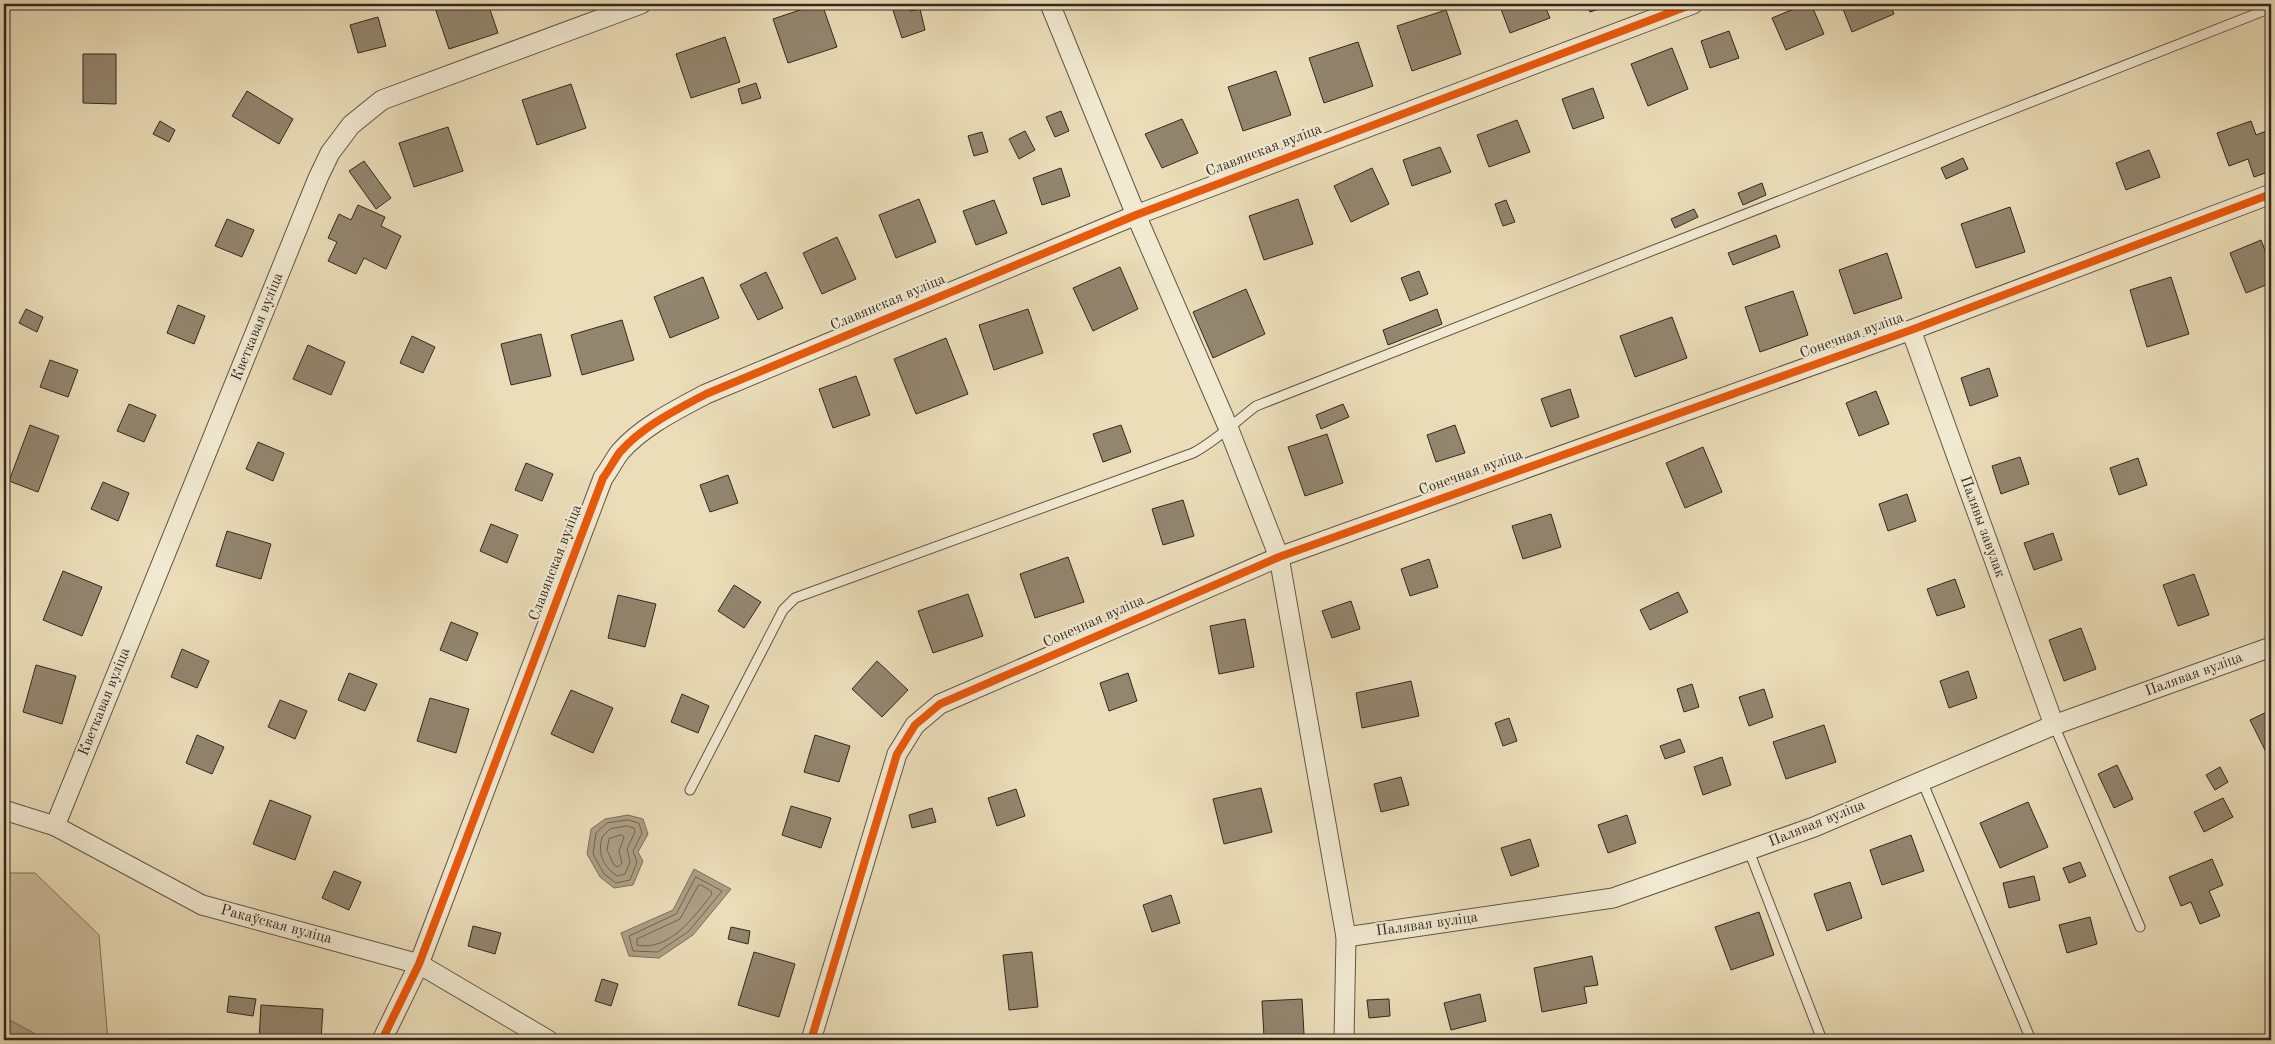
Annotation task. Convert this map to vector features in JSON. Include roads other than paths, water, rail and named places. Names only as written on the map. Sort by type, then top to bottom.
[{"type":"street","name":"Кветкавая вуліца","points":[[55,826],[318,178],[330,153],[351,126],[382,100],[641,4]]},
{"type":"street","points":[[1050,4],[1136,215],[1228,427],[1278,557],[1346,937],[1344,1040]]},
{"type":"street","name":"Славянская вуліца","points":[[382,1040],[419,964],[604,478],[619,454],[636,436],[669,414],[706,394],[1136,215],[1693,4]]},
{"type":"street","name":"Сонечная вуліца","points":[[811,1040],[894,762],[915,725],[940,704],[1278,557],[1911,330],[2271,194]]},
{"type":"street","name":"Палявы завулак","points":[[1911,330],[2054,725]]},
{"type":"street","name":"Палявая вуліца","points":[[1346,937],[1613,898],[1814,827],[2054,725],[2271,647]]},
{"type":"street","name":"Ракаўская вуліца","points":[[4,810],[55,826],[202,905],[419,964],[548,1040]]},
{"type":"lane","points":[[690,790],[783,610],[794,598],[1193,453],[1213,443],[1228,427],[1256,406],[2271,8]]},
{"type":"lane","points":[[2054,725],[2140,927]]},
{"type":"lane","points":[[1922,781],[2031,1040]]},
{"type":"lane","points":[[1749,851],[1822,1040]]},
{"type":"water","points":[[628,815],[643,819],[648,834],[638,852],[643,861],[633,885],[614,888],[600,877],[587,854],[591,829],[605,819]]},
{"type":"water","points":[[694,869],[731,889],[693,935],[659,958],[629,956],[621,933],[673,910]]},
{"type":"water","points":[[4,1017],[47,1040],[4,1040]]}]
